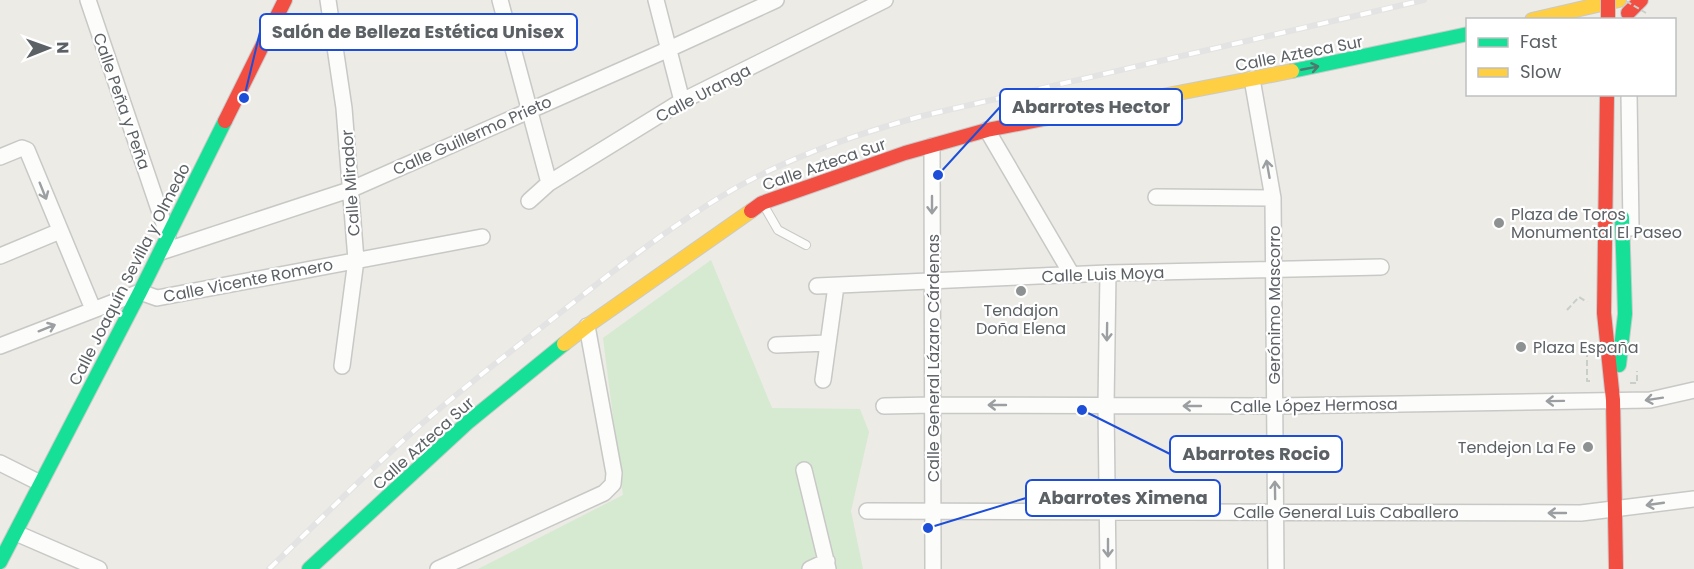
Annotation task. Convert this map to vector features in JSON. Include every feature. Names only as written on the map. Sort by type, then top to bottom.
[{"type":"street","name":"Calle Peña y Peña","points":[[88,0],[168,236]]},
{"type":"street","name":"Calle Joaquín Sevilla y Olmedo","points":[[0,562],[141,292],[285,0]]},
{"type":"street","name":"Calle Mirador","points":[[327,0],[344,108],[356,260],[342,366]]},
{"type":"street","points":[[500,0],[549,183]]},
{"type":"street","points":[[656,0],[682,100]]},
{"type":"street","name":"Calle Guillermo Prieto","points":[[160,252],[352,189],[776,0]]},
{"type":"street","name":"Calle Uranga","points":[[529,201],[549,183],[682,100],[885,0]]},
{"type":"street","points":[[1608,0],[1608,18]]},
{"type":"street","points":[[1541,18],[1577,10],[1643,6]]},
{"type":"street","points":[[1603,18],[1623,9]]},
{"type":"street","points":[[1577,10],[1590,18]]},
{"type":"street","name":"Calle Azteca Sur","points":[[309,569],[467,423],[586,327],[762,203],[905,153],[987,130],[1345,61],[1466,34]]},
{"type":"street","name":"Gerónimo Mascorro","points":[[1252,79],[1273,198],[1276,569]]},
{"type":"street","points":[[1596,96],[1598,268],[1613,400],[1616,569]]},
{"type":"street","points":[[1604,313],[1607,96]]},
{"type":"street","points":[[1622,96],[1625,314]]},
{"type":"street","points":[[1613,400],[1632,267],[1629,96]]},
{"type":"street","points":[[987,130],[1072,275]]},
{"type":"street","name":"Calle General Lázaro Cárdenas","points":[[932,146],[933,569]]},
{"type":"street","points":[[1,156],[22,148],[27,150],[93,309]]},
{"type":"street","points":[[1156,197],[1273,198]]},
{"type":"street","points":[[0,256],[60,231]]},
{"type":"street","points":[[356,260],[482,237]]},
{"type":"street","name":"Calle Vicente Romero","points":[[141,292],[157,298],[356,260]]},
{"type":"street","name":"Calle Luis Moya","points":[[817,286],[1108,273],[1381,267]]},
{"type":"street","points":[[1108,273],[1106,405],[1108,569]]},
{"type":"street","points":[[823,380],[836,286]]},
{"type":"street","points":[[0,346],[141,292]]},
{"type":"street","points":[[438,569],[604,493],[613,484],[614,473],[586,327]]},
{"type":"street","points":[[776,345],[828,343]]},
{"type":"street","name":"Calle López Hermosa","points":[[884,406],[1275,406],[1650,400],[1694,390]]},
{"type":"street","points":[[0,463],[40,483]]},
{"type":"street","points":[[804,470],[827,565],[810,569]]},
{"type":"street","name":"Calle General Luis Caballero","points":[[867,511],[1581,513],[1694,499]]},
{"type":"street","points":[[16,533],[99,569]]},
{"type":"lane","points":[[762,203],[778,230],[806,245]]},
{"type":"path","points":[[1623,9],[1643,6]]},
{"type":"path","points":[[1587,381],[1587,351],[1636,350]]},
{"type":"green space","points":[[711,260],[772,408],[860,409],[869,432],[851,511],[863,569],[478,569],[623,495],[603,338]]},
{"type":"railway","points":[[269,569],[398,445],[473,381],[649,245],[711,203],[755,178],[825,147],[922,116],[1424,0]]},
{"type":"traffic: fast","points":[[1292,71],[1466,34]]},
{"type":"traffic: fast","points":[[0,562],[140,292],[225,121]]},
{"type":"traffic: fast","points":[[1619,365],[1625,314],[1622,217]]},
{"type":"traffic: fast","points":[[309,569],[467,423],[564,344]]},
{"type":"traffic: slow","points":[[1541,18],[1619,0]]},
{"type":"traffic: slow","points":[[1059,116],[1292,71]]},
{"type":"traffic: slow","points":[[564,344],[751,211]]},
{"type":"traffic: jam","points":[[225,121],[285,0]]},
{"type":"traffic: jam","points":[[1608,0],[1608,18]]},
{"type":"traffic: jam","points":[[1628,13],[1641,0]]},
{"type":"traffic: jam","points":[[1607,96],[1604,313],[1613,400],[1616,569]]},
{"type":"traffic: jam","points":[[751,211],[762,203],[905,153],[987,130],[1059,116]]},
{"type":"place","name":"Salón de Belleza Estética Unisex","points":[[244,98]]},
{"type":"place","name":"Abarrotes Hector","points":[[938,175]]},
{"type":"place","name":"Plaza de Toros Monumental El Paseo","points":[[1499,223]]},
{"type":"place","name":"Tendajon Doña Elena","points":[[1021,291]]},
{"type":"place","name":"Plaza España","points":[[1521,347]]},
{"type":"place","name":"Abarrotes Rocio","points":[[1082,410]]},
{"type":"place","name":"Tendejon La Fe","points":[[1588,447]]},
{"type":"place","name":"Abarrotes Ximena","points":[[928,528]]}]
